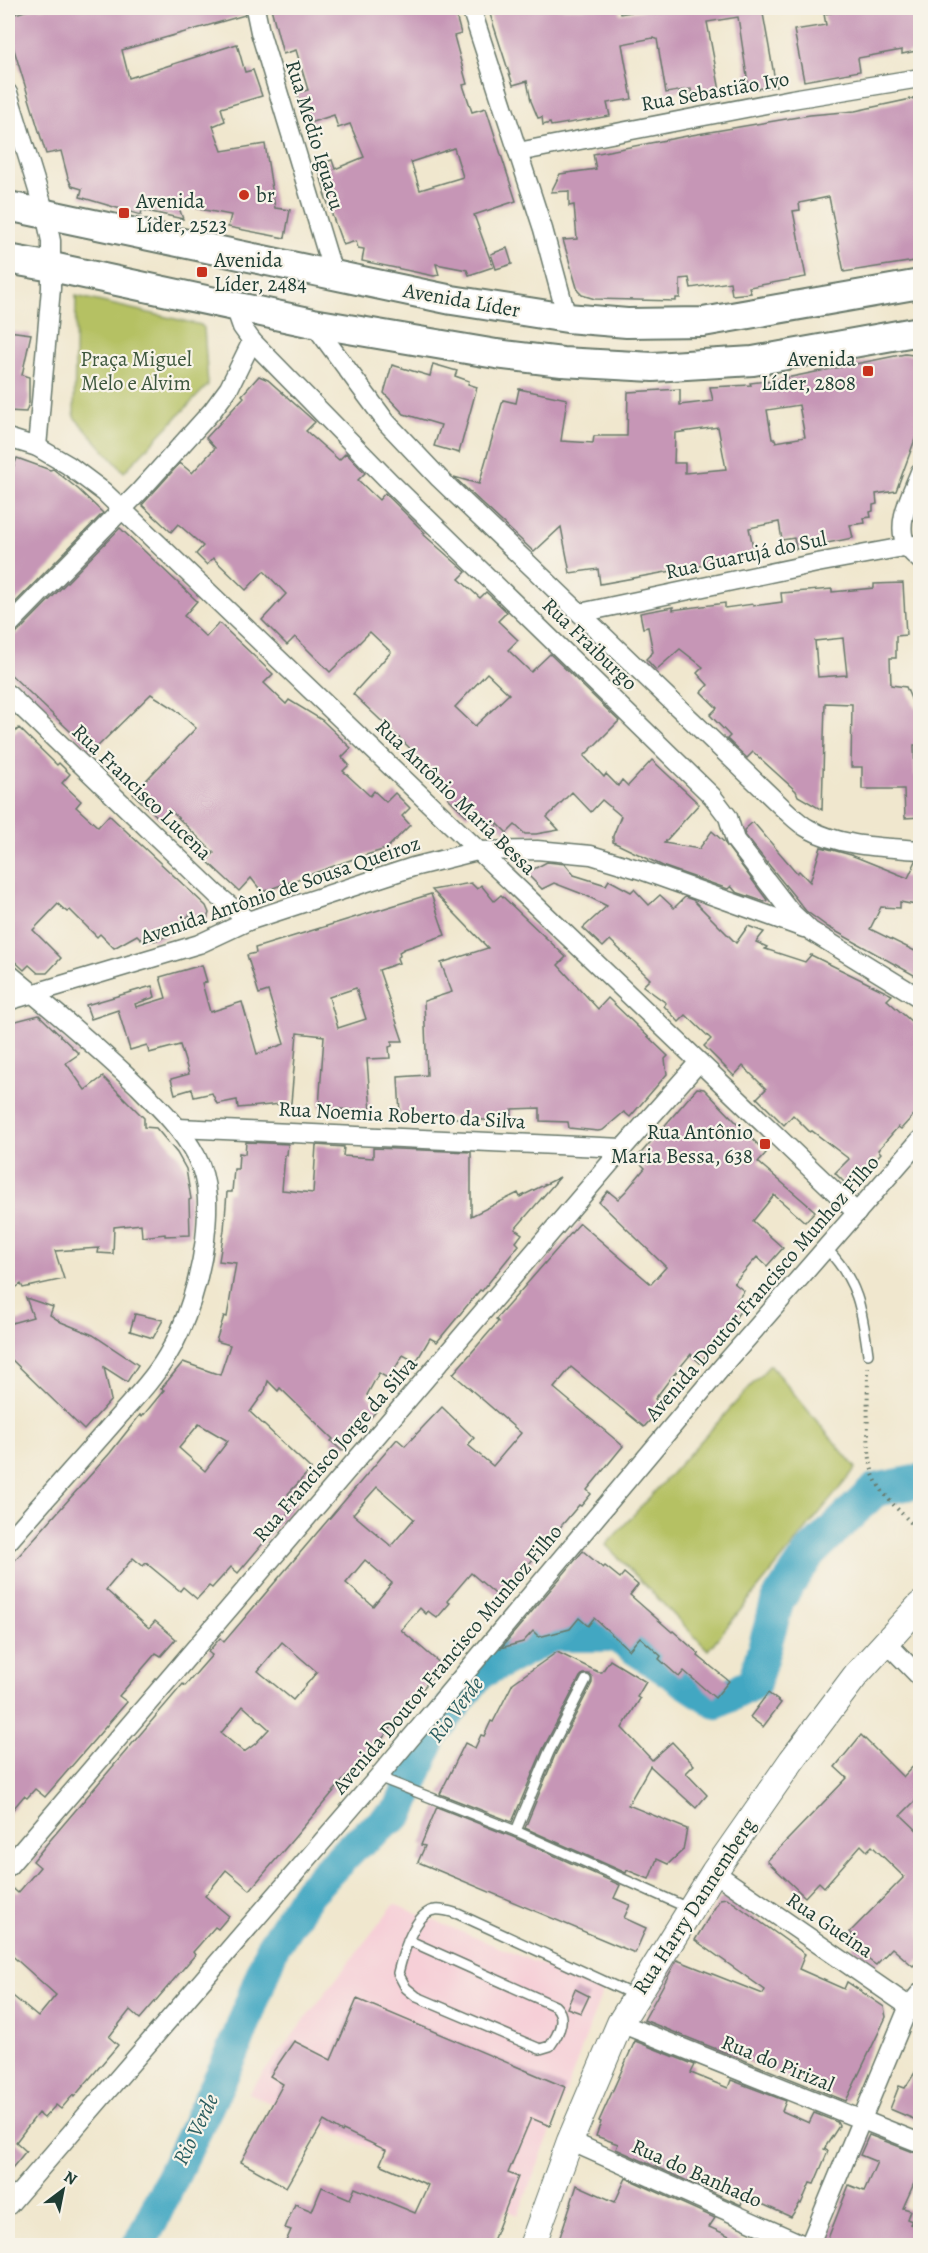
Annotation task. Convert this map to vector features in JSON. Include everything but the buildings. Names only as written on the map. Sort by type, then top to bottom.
[{"type":"main road","name":"Avenida Líder","points":[[8,206],[452,300],[567,318],[627,323],[703,322],[921,284]]},
{"type":"main road","points":[[8,259],[313,323],[496,354],[562,362],[653,367],[753,361],[921,332]]},
{"type":"main road","name":"Rua Harry Dannemberg","points":[[532,2246],[570,2141],[620,2023],[636,1996],[714,1872],[821,1720],[856,1675],[921,1605]]},
{"type":"street","name":"Rua Medio Iguacu","points":[[255,8],[260,32],[334,276]]},
{"type":"street","points":[[471,8],[543,229],[567,318]]},
{"type":"street","name":"Rua Sebastião Ivo","points":[[518,152],[792,99],[921,78]]},
{"type":"street","points":[[8,93],[45,213],[51,241],[52,267],[37,447]]},
{"type":"street","name":"Rua Fraiburgo","points":[[235,307],[242,327],[252,341],[391,483],[724,808],[735,840],[778,898],[811,931],[921,998]]},
{"type":"street","name":"Rua Fraiburgo","points":[[313,323],[387,423],[439,478],[783,808],[807,828],[826,837],[846,842],[921,850]]},
{"type":"street","points":[[8,627],[122,509],[212,411],[229,388],[252,341]]},
{"type":"street","name":"Rua Antônio Maria Bessa","points":[[8,438],[37,447],[86,478],[122,509],[857,1213]]},
{"type":"street","points":[[921,472],[904,514],[902,530],[914,545],[921,560]]},
{"type":"street","name":"Rua Guarujá do Sul","points":[[580,613],[914,545]]},
{"type":"street","name":"Rua Francisco Lucena","points":[[8,694],[216,894],[248,921]]},
{"type":"street","name":"Avenida Antônio de Sousa Queiroz","points":[[8,1001],[199,944],[248,921],[413,867],[477,851],[537,850],[591,855],[645,871],[811,931]]},
{"type":"street","points":[[8,973],[107,1056],[178,1128],[196,1156],[204,1176],[209,1208],[201,1265],[185,1317],[168,1355],[151,1379],[8,1542]]},
{"type":"street","name":"Rua Francisco Jorge da Silva","points":[[8,1867],[699,1062]]},
{"type":"street","name":"Rua Noemia Roberto da Silva","points":[[178,1128],[623,1148]]},
{"type":"street","name":"Avenida Doutor Francisco Munhoz Filho","points":[[8,2206],[378,1777],[723,1365],[921,1140]]},
{"type":"street","points":[[886,1642],[921,1677]]},
{"type":"street","name":"Rua Gueina","points":[[714,1872],[917,2004]]},
{"type":"street","points":[[808,2246],[862,2121],[917,2004]]},
{"type":"street","name":"Rua do Pirizal","points":[[620,2023],[921,2143]]},
{"type":"street","name":"Rua do Banhado","points":[[570,2141],[808,2246]]},
{"type":"lane","points":[[826,1248],[847,1272],[853,1285],[863,1321],[868,1354]]},
{"type":"lane","points":[[516,1831],[549,1752],[586,1680]]},
{"type":"lane","points":[[378,1777],[516,1831],[690,1909]]},
{"type":"lane","points":[[408,1940],[555,2006],[562,2018],[560,2027],[550,2046],[540,2049],[417,1997],[406,1988],[398,1973],[408,1940],[420,1920],[428,1912],[446,1911],[483,1925],[636,1996]]},
{"type":"path","points":[[868,1354],[869,1448],[874,1478],[892,1503],[921,1532]]},
{"type":"shaded area","points":[[394,1904],[603,1990],[518,2215],[248,2093]]},
{"type":"green space","name":"Praça Miguel Melo e Alvim","points":[[76,296],[201,325],[204,328],[208,385],[124,472],[74,417]]},
{"type":"green space","points":[[770,1365],[856,1468],[708,1650],[606,1545]]},
{"type":"waterway","name":"Rio Verde","points":[[139,2246],[233,2052],[272,1948],[309,1891],[353,1846],[399,1812],[431,1735],[479,1673],[553,1635],[615,1635],[717,1702],[754,1683],[778,1600],[810,1553],[875,1490],[920,1481]]},
{"type":"place","name":"br","points":[[244,195]]},
{"type":"place","name":"Avenida Líder, 2523","points":[[124,213]]},
{"type":"place","name":"Avenida Líder, 2484","points":[[202,272]]},
{"type":"place","name":"Avenida Líder, 2808","points":[[868,371]]},
{"type":"place","name":"Rua Antônio Maria Bessa, 638","points":[[765,1144]]}]
